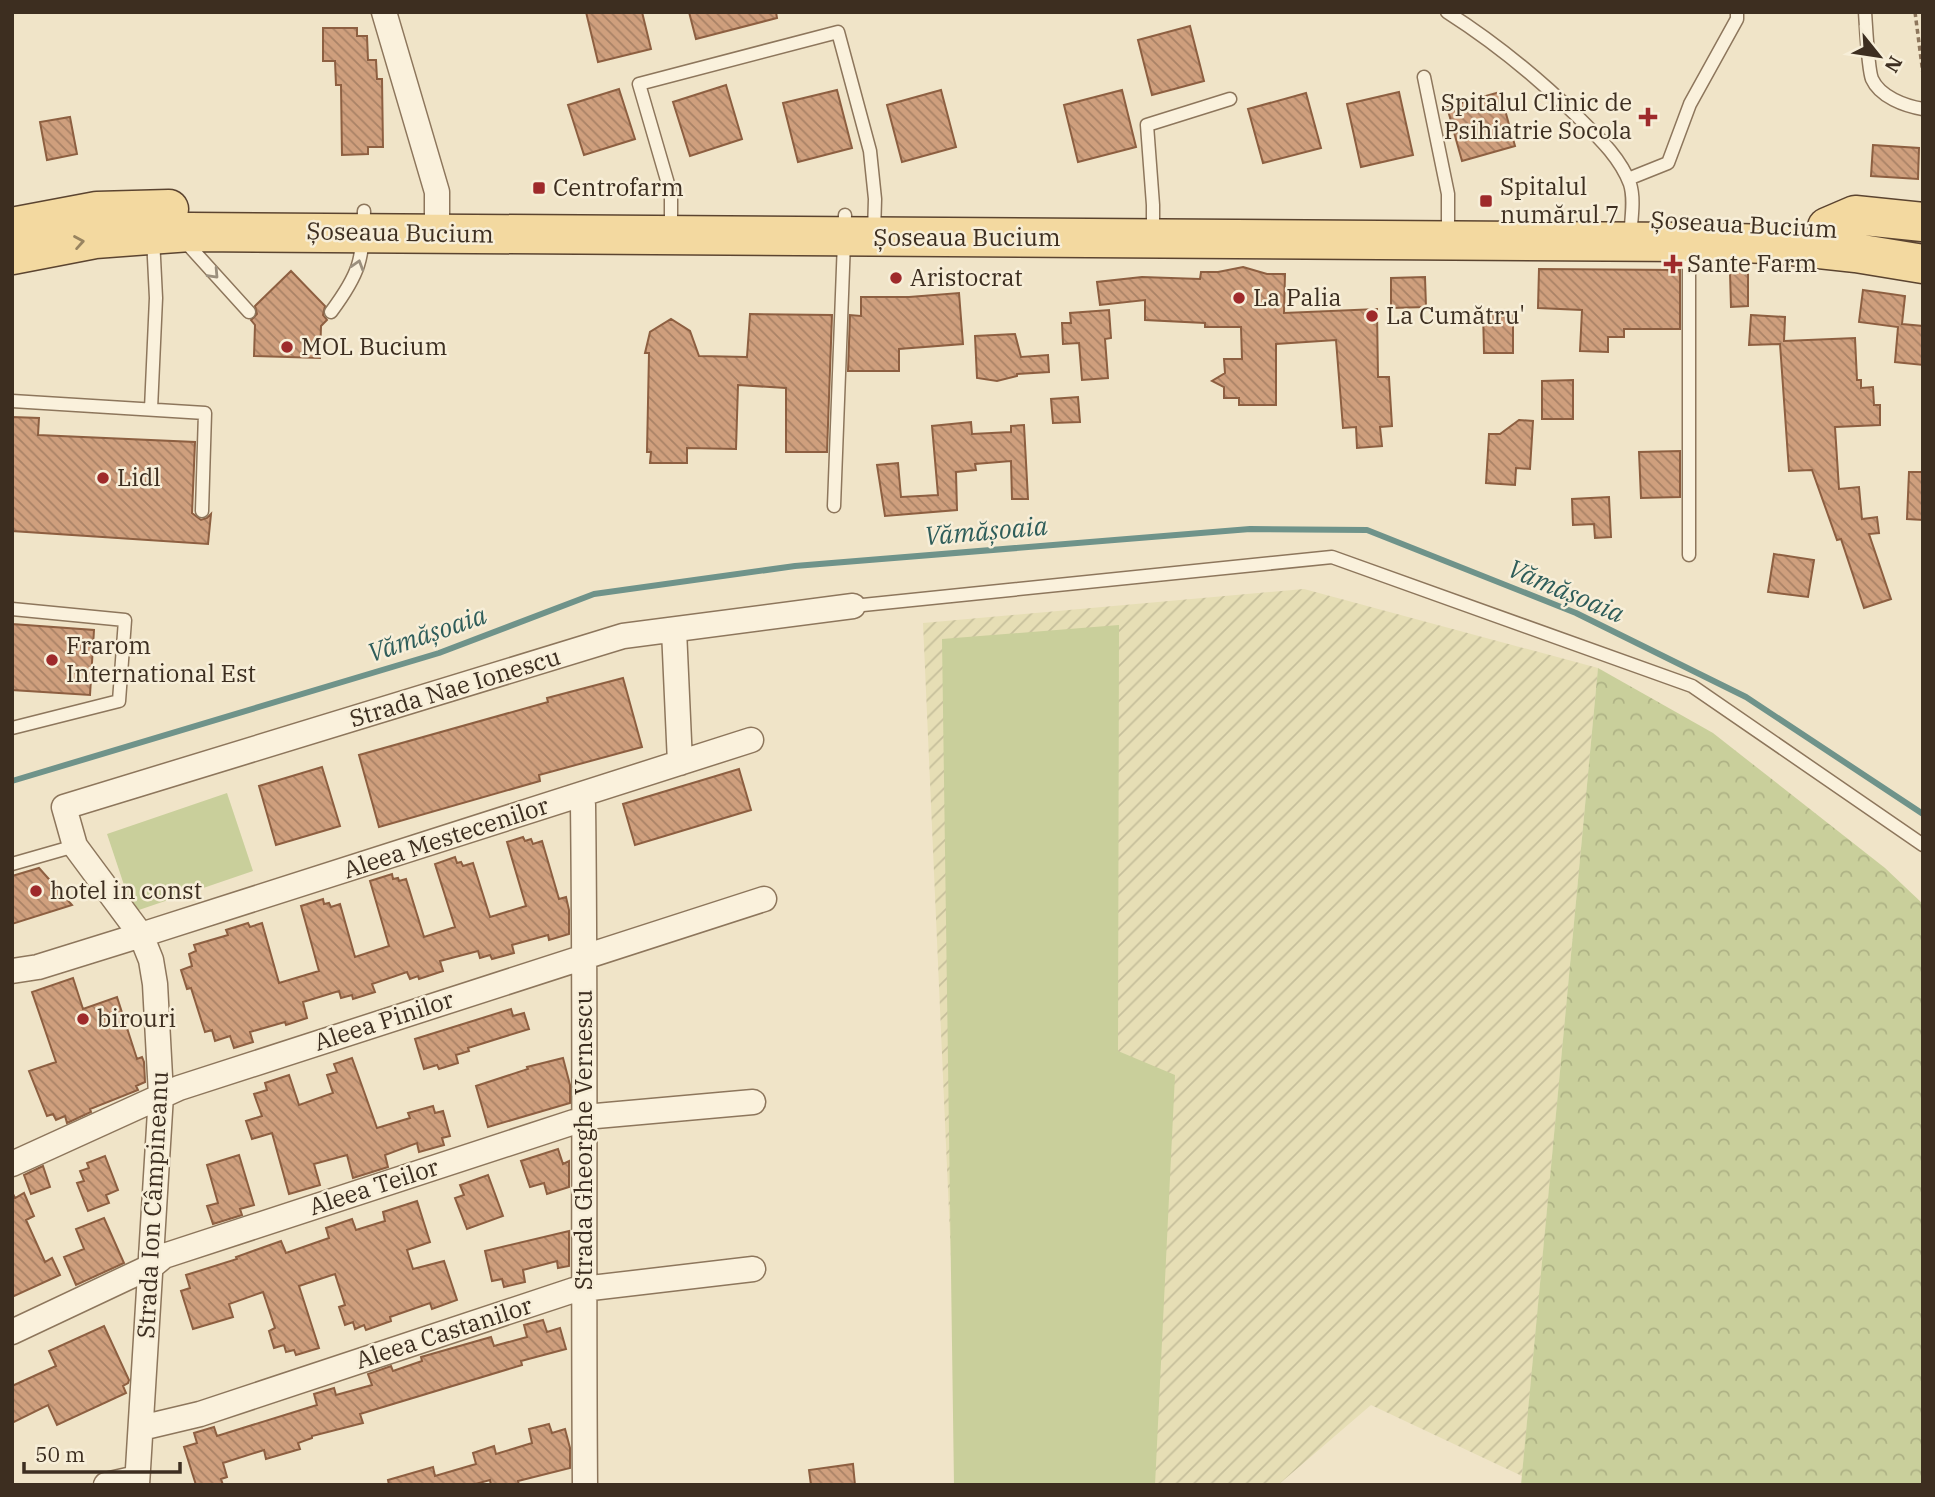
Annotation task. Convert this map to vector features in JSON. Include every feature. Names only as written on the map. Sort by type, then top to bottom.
[{"type":"main road","name":"Șoseaua Bucium","points":[[12,226],[97,211],[148,209],[364,222],[671,225],[1630,230],[1722,220],[1827,227],[1923,242]]},
{"type":"main road","points":[[1827,227],[1855,215],[1923,222]]},
{"type":"main road","name":"Șoseaua Bucium","points":[[12,255],[95,239],[364,222]]},
{"type":"main road","name":"Șoseaua Bucium","points":[[1630,230],[1689,243],[1773,244],[1923,264]]},
{"type":"street","points":[[384,12],[437,192],[437,223]]},
{"type":"street","name":"Strada Nae Ionescu","points":[[75,846],[64,807],[623,636],[853,606]]},
{"type":"street","points":[[674,630],[680,763]]},
{"type":"street","name":"Aleea Mestecenilor","points":[[141,935],[751,740]]},
{"type":"street","name":"Strada Gheorghe Vernescu","points":[[580,795],[583,805],[585,956],[585,1485]]},
{"type":"street","name":"Strada Ion Câmpineanu","points":[[75,846],[141,935],[151,960],[155,984],[161,1095],[137,1481]]},
{"type":"street","name":"Aleea Pinilor","points":[[12,1164],[161,1095],[764,899]]},
{"type":"street","points":[[12,971],[38,967],[141,935]]},
{"type":"street","name":"Aleea Teilor","points":[[12,1332],[152,1266],[164,1256],[584,1119],[753,1102]]},
{"type":"street","name":"Aleea Castanilor","points":[[141,1428],[200,1414],[583,1287],[753,1269]]},
{"type":"street","points":[[106,1485],[137,1481]]},
{"type":"lane","points":[[1447,12],[1480,33],[1543,83],[1621,164],[1631,186],[1630,230]]},
{"type":"lane","points":[[1628,179],[1668,163],[1690,104],[1737,19],[1737,12]]},
{"type":"lane","points":[[1865,12],[1872,78],[1884,93],[1905,106],[1923,109]]},
{"type":"lane","points":[[671,225],[671,194],[639,84],[838,32],[870,151],[860,226],[834,506]]},
{"type":"lane","points":[[1424,77],[1448,194],[1448,229]]},
{"type":"lane","points":[[1153,228],[1147,125],[1230,99]]},
{"type":"lane","points":[[331,312],[353,282],[363,251],[364,222]]},
{"type":"lane","points":[[190,232],[191,248],[249,312]]},
{"type":"lane","points":[[151,409],[156,298],[153,234]]},
{"type":"lane","points":[[1689,243],[1689,555]]},
{"type":"lane","points":[[12,401],[205,413],[202,511]]},
{"type":"lane","points":[[853,606],[1332,557],[1692,686],[1923,845]]},
{"type":"lane","points":[[12,609],[125,620],[119,701],[12,728]]},
{"type":"lane","points":[[12,864],[75,846]]},
{"type":"path","points":[[1916,12],[1923,74]]},
{"type":"shaded area","points":[[1304,589],[1598,668],[1522,1476],[1371,1405],[1278,1485],[961,1485],[923,623]]},
{"type":"green space","points":[[1119,625],[1118,1051],[1175,1075],[1155,1485],[954,1485],[942,639]]},
{"type":"green space","points":[[1598,668],[1713,733],[1885,868],[1923,904],[1923,1485],[1521,1485]]},
{"type":"green space","points":[[227,793],[253,871],[133,912],[107,834]]},
{"type":"building","points":[[586,12],[642,12],[651,49],[598,62]]},
{"type":"building","points":[[689,12],[776,12],[777,18],[696,39]]},
{"type":"building","points":[[1190,26],[1204,81],[1152,95],[1138,40]]},
{"type":"building","points":[[323,28],[357,28],[357,36],[367,36],[368,60],[376,60],[377,79],[382,79],[383,147],[368,147],[368,154],[342,155],[341,85],[336,85],[335,61],[323,61]]},
{"type":"building","points":[[726,85],[742,139],[690,156],[673,102]]},
{"type":"building","points":[[619,89],[635,139],[584,155],[568,105]]},
{"type":"building","points":[[837,90],[852,148],[798,162],[783,103]]},
{"type":"building","points":[[941,90],[956,147],[902,162],[887,105]]},
{"type":"building","points":[[1122,90],[1136,147],[1078,162],[1064,105]]},
{"type":"building","points":[[1399,92],[1413,155],[1361,167],[1347,104]]},
{"type":"building","points":[[1500,92],[1515,146],[1462,161],[1447,107]]},
{"type":"building","points":[[1306,93],[1321,148],[1263,163],[1248,109]]},
{"type":"building","points":[[70,117],[77,154],[47,160],[40,122]]},
{"type":"building","points":[[1873,145],[1919,148],[1918,179],[1871,176]]},
{"type":"building","points":[[1243,267],[1267,274],[1285,274],[1284,313],[1377,309],[1378,377],[1389,377],[1392,426],[1380,427],[1382,446],[1357,448],[1356,427],[1343,428],[1336,340],[1276,344],[1276,405],[1239,405],[1239,398],[1224,398],[1224,387],[1212,381],[1225,373],[1224,359],[1242,359],[1241,327],[1205,327],[1205,323],[1145,320],[1145,300],[1100,305],[1097,282],[1142,277],[1200,279],[1201,272]]},
{"type":"building","points":[[1539,269],[1680,270],[1680,329],[1624,329],[1624,337],[1608,337],[1608,352],[1580,351],[1582,310],[1538,308]]},
{"type":"building","points":[[291,271],[325,306],[323,315],[327,320],[321,326],[320,358],[254,356],[255,325],[251,320],[257,314],[255,306]]},
{"type":"building","points":[[1730,272],[1748,272],[1748,306],[1731,307]]},
{"type":"building","points":[[1425,277],[1426,307],[1391,308],[1391,278]]},
{"type":"building","points":[[1863,290],[1905,296],[1902,324],[1923,326],[1923,365],[1895,362],[1898,327],[1859,322]]},
{"type":"building","points":[[959,293],[963,344],[899,349],[899,371],[848,371],[850,315],[861,316],[861,297]]},
{"type":"building","points":[[1109,310],[1111,338],[1105,339],[1108,378],[1082,380],[1079,343],[1063,344],[1062,323],[1071,323],[1070,313]]},
{"type":"building","points":[[1483,311],[1513,311],[1513,353],[1484,353]]},
{"type":"building","points":[[750,314],[832,315],[827,452],[786,452],[786,388],[738,385],[736,449],[687,448],[687,463],[650,463],[651,452],[647,452],[649,353],[645,353],[650,332],[671,319],[690,331],[699,356],[747,357]]},
{"type":"building","points":[[1751,315],[1785,317],[1784,341],[1855,338],[1857,380],[1861,380],[1861,388],[1873,387],[1874,405],[1880,405],[1880,425],[1835,427],[1839,489],[1859,487],[1862,519],[1877,517],[1879,533],[1869,534],[1891,599],[1864,608],[1841,539],[1837,540],[1812,470],[1789,471],[1780,344],[1749,345]]},
{"type":"building","points":[[1015,334],[1021,357],[1048,355],[1049,372],[1017,374],[997,381],[977,378],[975,336]]},
{"type":"building","points":[[1573,380],[1573,419],[1542,419],[1542,381]]},
{"type":"building","points":[[1078,397],[1080,422],[1053,423],[1051,399]]},
{"type":"building","name":"Lidl","points":[[12,417],[39,418],[38,435],[195,442],[192,513],[201,520],[211,514],[208,544],[12,531]]},
{"type":"building","points":[[1519,420],[1533,421],[1530,469],[1516,468],[1515,485],[1486,483],[1489,434],[1500,434]]},
{"type":"building","points":[[971,422],[972,434],[1011,432],[1011,426],[1024,425],[1028,499],[1012,499],[1011,461],[975,464],[976,470],[956,472],[957,510],[885,516],[877,465],[898,463],[901,497],[938,495],[932,426]]},
{"type":"building","points":[[1680,451],[1680,497],[1641,498],[1639,452]]},
{"type":"building","points":[[1909,472],[1923,472],[1923,520],[1907,519]]},
{"type":"building","points":[[1609,497],[1611,537],[1595,538],[1594,524],[1573,525],[1572,499]]},
{"type":"building","points":[[1774,554],[1814,560],[1808,597],[1768,592]]},
{"type":"building","name":"Frarom International Est","points":[[12,624],[94,630],[90,695],[12,690]]},
{"type":"building","points":[[623,678],[642,747],[539,775],[540,781],[379,827],[359,755]]},
{"type":"building","points":[[322,767],[340,826],[276,845],[259,786]]},
{"type":"building","points":[[739,769],[751,810],[635,845],[623,804]]},
{"type":"building","points":[[523,837],[525,841],[531,839],[533,844],[542,841],[559,899],[566,897],[569,934],[549,940],[548,935],[512,945],[514,953],[492,959],[490,955],[480,958],[478,951],[440,961],[443,971],[419,979],[418,976],[410,979],[407,972],[372,984],[375,992],[353,999],[352,995],[341,998],[339,991],[303,1002],[307,1018],[250,1032],[253,1042],[234,1048],[230,1036],[215,1041],[212,1030],[205,1032],[191,988],[187,989],[181,970],[192,966],[189,954],[196,951],[194,945],[228,935],[226,930],[248,923],[250,927],[262,923],[279,983],[319,971],[301,906],[323,899],[324,904],[329,903],[331,907],[340,904],[355,957],[389,946],[370,881],[392,874],[393,879],[406,879],[424,937],[455,927],[435,864],[455,857],[457,863],[461,862],[463,866],[473,863],[490,917],[526,906],[507,842]]},
{"type":"building","name":"hotel in const","points":[[39,868],[72,905],[12,924],[12,876]]},
{"type":"building","points":[[73,978],[83,1009],[117,997],[137,1059],[142,1057],[144,1062],[145,1082],[136,1086],[138,1090],[90,1109],[91,1112],[67,1123],[65,1116],[56,1120],[53,1114],[47,1116],[29,1071],[56,1062],[32,992]]},
{"type":"building","points":[[511,1009],[513,1016],[524,1013],[529,1029],[468,1048],[469,1051],[456,1055],[458,1063],[439,1069],[437,1065],[424,1069],[415,1039]]},
{"type":"building","points":[[352,1058],[377,1128],[410,1118],[408,1113],[433,1106],[435,1113],[443,1111],[450,1136],[442,1138],[444,1145],[419,1152],[417,1143],[385,1155],[388,1167],[353,1178],[347,1155],[314,1164],[320,1185],[289,1194],[272,1133],[252,1139],[246,1121],[262,1116],[254,1094],[267,1090],[265,1083],[289,1075],[299,1105],[333,1093],[327,1075],[337,1072],[334,1064]]},
{"type":"building","points":[[563,1058],[570,1085],[570,1103],[488,1127],[476,1086],[528,1069],[527,1067]]},
{"type":"building","points":[[558,1149],[563,1164],[569,1161],[569,1187],[547,1194],[544,1183],[530,1187],[521,1161]]},
{"type":"building","points":[[239,1155],[254,1205],[240,1209],[242,1215],[213,1224],[207,1206],[218,1203],[207,1165]]},
{"type":"building","points":[[105,1156],[118,1190],[106,1195],[109,1203],[88,1211],[77,1183],[84,1181],[80,1171],[89,1168],[87,1163]]},
{"type":"building","points":[[43,1166],[50,1187],[31,1194],[24,1175]]},
{"type":"building","points":[[488,1175],[503,1216],[467,1229],[455,1198],[464,1195],[460,1185]]},
{"type":"building","points":[[12,1192],[15,1198],[24,1193],[34,1216],[26,1220],[45,1262],[52,1258],[60,1275],[12,1297]]},
{"type":"building","points":[[417,1201],[430,1242],[407,1250],[413,1269],[444,1261],[457,1300],[432,1309],[430,1303],[390,1317],[391,1321],[366,1330],[364,1325],[355,1329],[353,1322],[345,1325],[339,1307],[345,1305],[335,1274],[299,1286],[319,1348],[296,1355],[294,1350],[286,1352],[284,1345],[274,1348],[269,1331],[275,1328],[263,1292],[229,1304],[233,1317],[193,1329],[181,1291],[190,1288],[186,1275],[237,1259],[236,1257],[281,1241],[286,1253],[329,1238],[326,1228],[352,1219],[356,1230],[385,1221],[383,1212]]},
{"type":"building","points":[[104,1218],[124,1263],[76,1285],[64,1257],[84,1249],[76,1229]]},
{"type":"building","points":[[569,1231],[569,1266],[558,1268],[557,1261],[523,1270],[525,1282],[504,1287],[502,1279],[492,1281],[485,1251]]},
{"type":"building","points":[[543,1320],[547,1332],[560,1328],[566,1349],[360,1414],[363,1423],[312,1436],[298,1443],[300,1449],[266,1459],[264,1450],[223,1463],[227,1477],[221,1479],[223,1485],[196,1485],[184,1447],[197,1443],[194,1433],[214,1427],[217,1436],[317,1405],[314,1394],[334,1388],[336,1395],[372,1385],[368,1374],[391,1366],[393,1371],[422,1361],[421,1357],[491,1337],[494,1346],[527,1337],[524,1325]]},
{"type":"building","points":[[104,1326],[129,1380],[123,1386],[126,1393],[57,1425],[48,1405],[12,1423],[12,1386],[56,1366],[49,1351]]},
{"type":"building","points":[[549,1424],[552,1433],[565,1429],[570,1448],[570,1468],[518,1481],[519,1485],[491,1485],[490,1480],[472,1485],[389,1485],[388,1480],[433,1467],[435,1476],[476,1464],[473,1453],[494,1446],[496,1454],[532,1443],[529,1429]]},
{"type":"building","points":[[853,1464],[855,1485],[811,1485],[809,1470]]},
{"type":"waterway","name":"Vămășoaia","points":[[12,781],[439,653],[594,594],[795,566],[1250,529],[1367,530],[1576,613],[1746,697],[1923,814]]},
{"type":"place","name":"Spitalul Clinic de Psihiatrie Socola","points":[[1648,117]]},
{"type":"place","name":"Centrofarm","points":[[539,188]]},
{"type":"place","name":"Spitalul numărul 7","points":[[1486,201]]},
{"type":"place","name":"Sante Farm","points":[[1673,264]]},
{"type":"place","name":"Aristocrat","points":[[896,278]]},
{"type":"place","name":"La Palia","points":[[1239,298]]},
{"type":"place","name":"La Cumătru'","points":[[1372,316]]},
{"type":"place","name":"MOL Bucium","points":[[287,347]]},
{"type":"place","name":"Lidl","points":[[103,478]]},
{"type":"place","name":"Frarom International Est","points":[[52,660]]},
{"type":"place","name":"hotel in const","points":[[36,891]]},
{"type":"place","name":"birouri","points":[[83,1019]]}]
